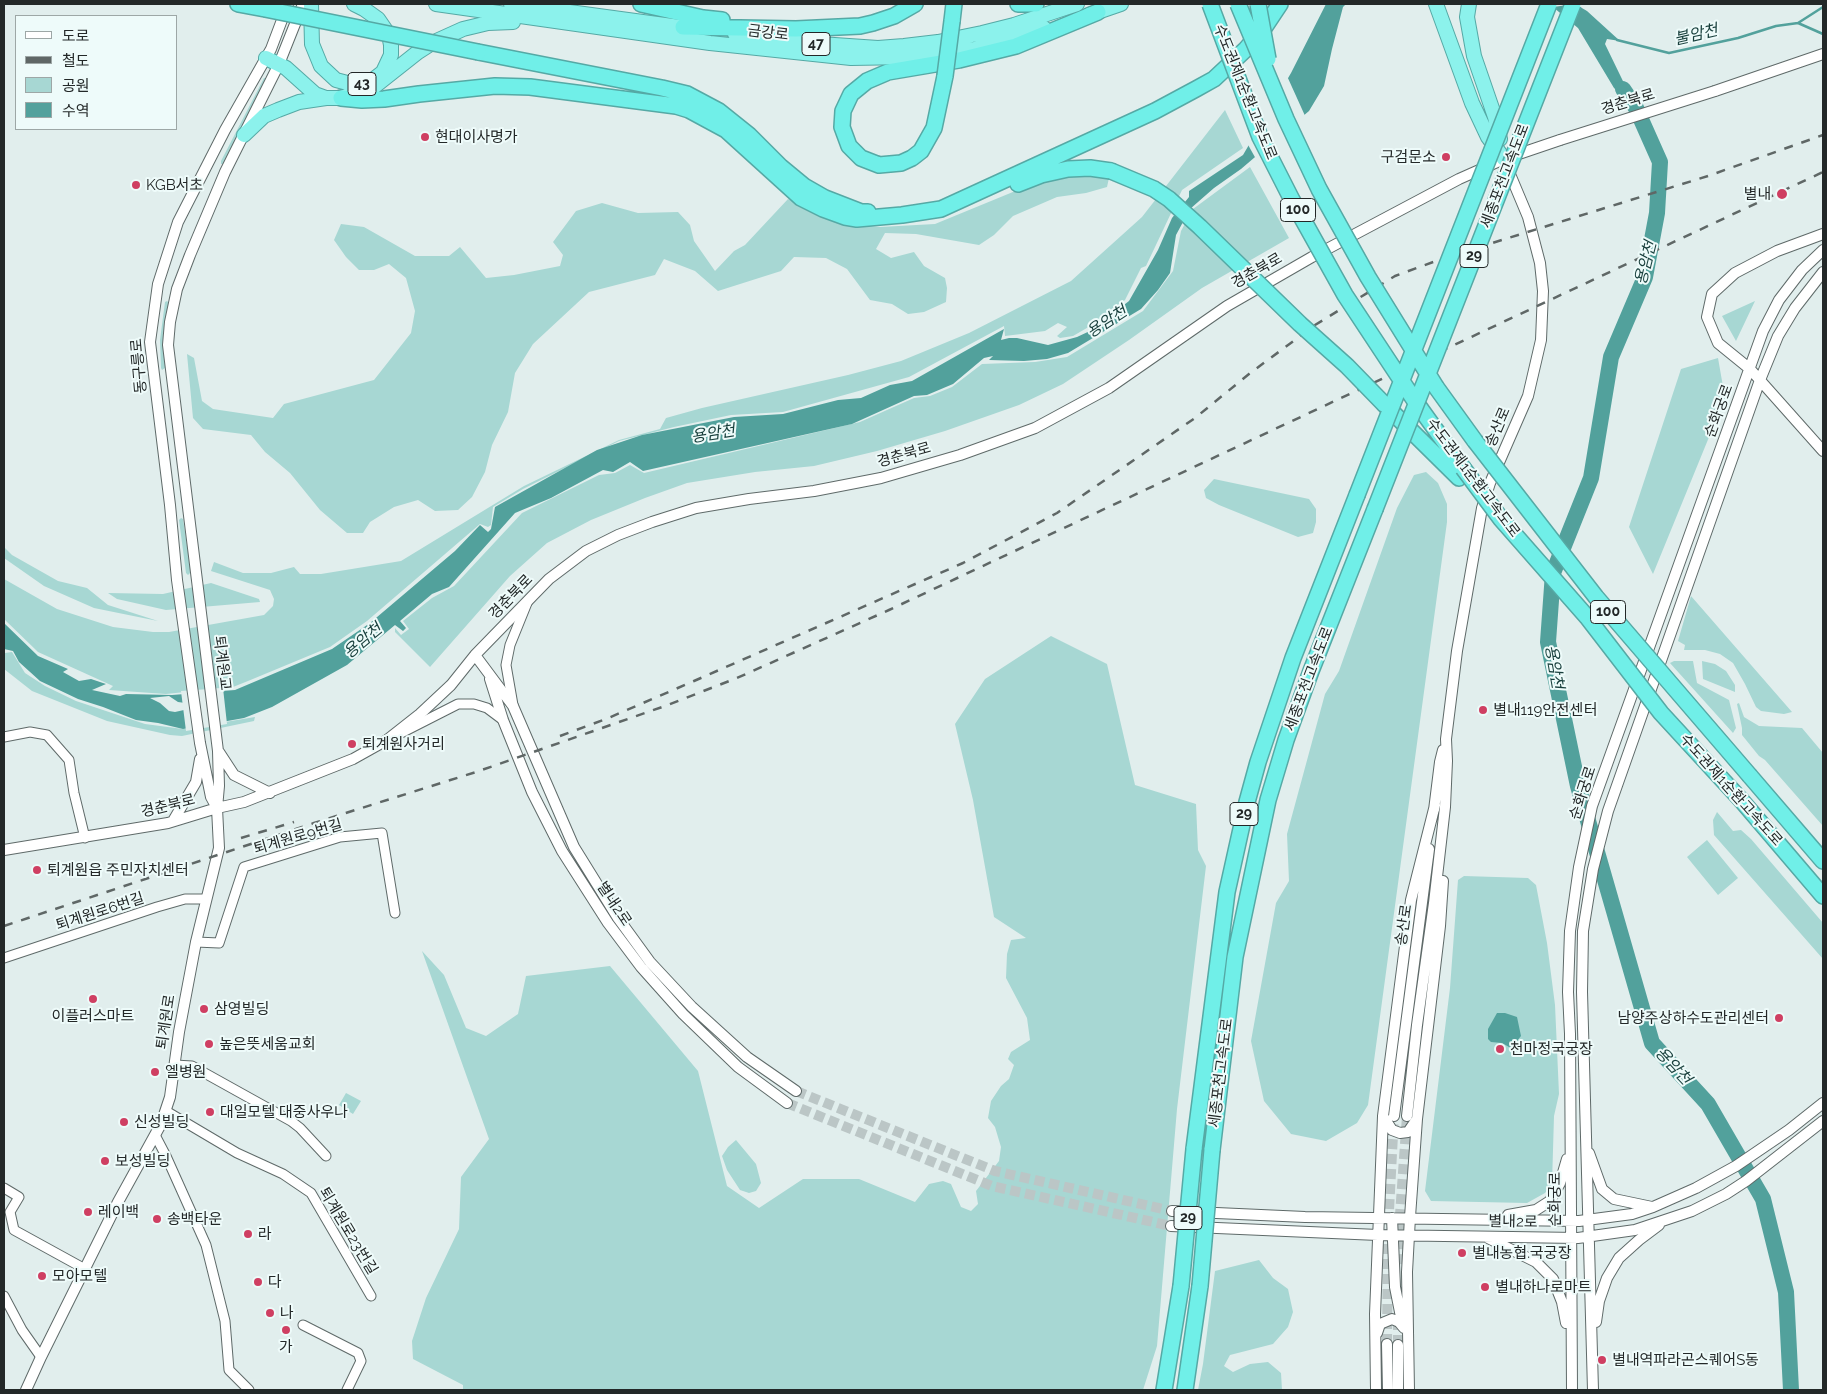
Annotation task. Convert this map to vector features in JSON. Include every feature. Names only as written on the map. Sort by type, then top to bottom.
[{"type":"highway","points":[[238,4],[687,94],[719,110],[804,186],[825,198],[861,212],[902,215]]},
{"type":"highway","name":"43","points":[[311,4],[312,44],[321,66],[336,80],[355,86],[370,82],[383,72],[391,55],[391,45],[389,35],[378,20],[354,4]]},
{"type":"highway","name":"금강로","points":[[436,4],[797,53],[851,58],[932,55],[975,49],[1121,4]]},
{"type":"highway","name":"금강로","points":[[511,4],[820,44],[878,48],[938,42],[982,33],[1021,23],[1077,4]]},
{"type":"highway","points":[[532,4],[551,10]]},
{"type":"highway","points":[[641,4],[703,18],[796,29]]},
{"type":"highway","points":[[684,27],[844,28],[874,24],[894,16],[915,4]]},
{"type":"highway","points":[[954,4],[952,21],[945,76],[934,128],[921,151],[901,163],[879,165],[861,158],[849,146],[842,127],[843,111],[851,94],[867,80],[888,72],[958,60],[1016,46],[1098,12]]},
{"type":"highway","points":[[1018,4],[1036,4]]},
{"type":"highway","name":"수도권제1순환고속도로","points":[[1210,4],[1260,137],[1292,200],[1345,295],[1461,473],[1587,617],[1661,712],[1742,801],[1823,896]]},
{"type":"highway","name":"수도권제1순환고속도로","points":[[1238,4],[1302,156],[1323,197],[1368,277],[1436,387],[1475,441],[1596,597],[1823,861]]},
{"type":"highway","points":[[1258,4],[1272,85]]},
{"type":"highway","points":[[941,209],[1146,116],[1196,89],[1214,78],[1241,55],[1264,28],[1280,4]]},
{"type":"highway","points":[[1436,4],[1472,104],[1488,137],[1504,159]]},
{"type":"highway","points":[[1469,4],[1467,17],[1474,56],[1495,117],[1504,159]]},
{"type":"highway","name":"세종포천고속도로","points":[[1164,1390],[1181,1286],[1194,1149],[1227,892],[1258,762],[1293,658],[1549,4]]},
{"type":"highway","name":"세종포천고속도로","points":[[1185,1390],[1200,1286],[1212,1150],[1235,957],[1268,800],[1286,740],[1308,680],[1573,4]]},
{"type":"highway","points":[[341,98],[375,86],[425,47],[463,29],[488,23],[559,22]]},
{"type":"highway","points":[[266,58],[279,64],[309,89],[326,98]]},
{"type":"highway","points":[[244,135],[264,116],[299,102],[326,98],[384,99],[486,87],[530,87],[676,106],[689,110],[726,130],[801,198],[844,218],[857,219],[902,215],[941,209],[1050,173],[1068,169],[1111,171],[1154,189],[1169,199],[1300,324],[1347,366],[1384,404],[1461,473]]},
{"type":"street","name":"동구릉로","points":[[201,753],[177,580],[150,342],[158,284],[178,222],[225,130],[271,49],[288,4]]},
{"type":"street","name":"동구릉로","points":[[196,579],[168,345],[169,330],[177,289],[190,255],[225,172],[279,64],[303,4]]},
{"type":"street","name":"경춘북로","points":[[4,850],[174,822],[270,793],[353,760],[387,740],[420,714],[451,685],[475,655],[549,579],[586,551],[618,535],[696,508],[814,491],[881,478],[960,455],[1035,428],[1109,388],[1227,306],[1312,257],[1451,183],[1504,159],[1823,54]]},
{"type":"street","name":"송산로","points":[[1394,1116],[1447,761],[1446,739],[1456,651],[1482,508],[1490,483],[1528,396],[1541,340],[1543,291],[1540,263],[1528,217],[1504,159]]},
{"type":"street","points":[[1823,234],[1777,250],[1735,273],[1712,294],[1707,318],[1718,343],[1750,369],[1823,451]]},
{"type":"street","name":"순화궁로","points":[[1572,1390],[1570,1034],[1568,992],[1570,931],[1579,867],[1592,806],[1763,331],[1779,300],[1802,270],[1823,250]]},
{"type":"street","name":"순화궁로","points":[[1593,1390],[1582,992],[1583,932],[1593,869],[1608,811],[1760,380],[1778,336],[1795,308],[1823,272]]},
{"type":"street","name":"퇴계원교","points":[[196,579],[218,751]]},
{"type":"street","points":[[513,706],[506,665],[510,645],[529,599]]},
{"type":"street","name":"별내2로","points":[[475,655],[513,706],[574,847],[618,918],[650,962],[692,1007],[748,1057],[796,1091]]},
{"type":"street","name":"별내2로","points":[[487,672],[503,720],[532,792],[562,851],[608,923],[641,967],[683,1014],[738,1067],[787,1104]]},
{"type":"street","points":[[387,740],[458,704],[474,704],[487,708],[503,720]]},
{"type":"street","points":[[4,737],[30,732],[47,735],[69,760],[74,793],[85,838]]},
{"type":"street","points":[[218,751],[234,775],[270,793]]},
{"type":"street","name":"퇴계원로","points":[[214,786],[218,751]]},
{"type":"street","points":[[174,822],[196,782],[201,753]]},
{"type":"street","name":"퇴계원로","points":[[26,1390],[85,1269],[166,1111],[196,942],[219,848],[214,786],[201,753]]},
{"type":"street","points":[[1376,1390],[1375,1337],[1378,1218],[1383,1116],[1411,900],[1440,806]]},
{"type":"street","points":[[1409,1390],[1407,1272],[1412,1118],[1440,926],[1440,806]]},
{"type":"street","name":"퇴계원로9번길","points":[[196,942],[219,943],[244,867],[340,837],[382,833],[395,913]]},
{"type":"street","name":"퇴계원로6번길","points":[[4,958],[166,904],[185,899],[206,899]]},
{"type":"street","points":[[175,1065],[192,1066],[292,1121],[326,1156]]},
{"type":"street","name":"별내2로","points":[[1172,1211],[1287,1216],[1571,1221],[1632,1214],[1684,1193],[1736,1166],[1789,1130],[1823,1103]]},
{"type":"street","name":"퇴계원로23번길","points":[[166,1111],[237,1152],[282,1174],[311,1193],[371,1296]]},
{"type":"street","points":[[1383,1116],[1392,1130],[1400,1133],[1408,1132],[1412,1118]]},
{"type":"street","name":"별내2로","points":[[1171,1226],[1409,1236],[1570,1238],[1635,1230],[1692,1211],[1713,1201],[1746,1181],[1823,1121]]},
{"type":"street","points":[[155,1135],[206,1245],[225,1321],[229,1370],[249,1390]]},
{"type":"street","points":[[1586,1145],[1602,1188],[1614,1199],[1653,1207]]},
{"type":"street","points":[[1489,1219],[1536,1210],[1550,1201],[1560,1183],[1570,1148]]},
{"type":"street","points":[[4,1188],[19,1196],[10,1212],[14,1230],[85,1269]]},
{"type":"street","points":[[1392,1218],[1394,1287],[1408,1338]]},
{"type":"street","points":[[1592,1347],[1599,1301],[1607,1278],[1619,1258],[1639,1240],[1667,1220]]},
{"type":"street","points":[[1485,1237],[1536,1262],[1552,1280],[1562,1302],[1571,1349]]},
{"type":"street","points":[[4,1296],[22,1330],[41,1357]]},
{"type":"street","points":[[1375,1337],[1380,1324],[1386,1320],[1392,1319],[1399,1322],[1404,1328]]},
{"type":"street","points":[[303,1325],[358,1353],[361,1361],[348,1390]]},
{"type":"street","points":[[1388,1390],[1392,1344],[1398,1390]]},
{"type":"green space","points":[[264,78],[267,78],[224,164],[221,164],[221,161]]},
{"type":"green space","points":[[1225,110],[1243,148],[1182,190],[1146,266],[1141,268],[1125,300],[1099,321],[1073,336],[1060,338],[1057,336],[1067,327],[1058,323],[1045,331],[1005,336],[1004,326],[909,377],[783,412],[731,415],[619,441],[523,489],[493,507],[491,525],[488,527],[480,524],[367,621],[330,647],[233,687],[166,694],[109,690],[113,686],[38,652],[4,619],[4,579],[57,609],[113,627],[169,632],[264,615],[273,606],[274,599],[270,590],[211,571],[214,562],[243,573],[271,573],[294,567],[300,574],[321,574],[401,561],[524,486],[619,440],[660,429],[666,418],[901,361],[969,333],[1071,281],[1142,217]]},
{"type":"green space","points":[[1250,167],[1289,238],[1202,288],[1063,384],[1019,405],[945,431],[877,451],[814,466],[755,472],[687,483],[591,520],[547,543],[510,576],[430,667],[395,632],[395,628],[401,635],[409,629],[403,621],[432,598],[454,586],[522,513],[599,475],[615,473],[630,465],[644,473],[860,422],[914,398],[930,396],[952,387],[982,364],[1035,362],[1067,357],[1143,311],[1173,271],[1181,231],[1193,209]]},
{"type":"green space","points":[[1091,176],[1109,178],[1107,187],[1086,193],[1057,197],[1013,216],[994,235],[979,245],[916,234],[885,233],[876,249],[891,258],[914,252],[924,266],[945,278],[947,288],[946,302],[924,312],[908,314],[892,304],[870,300],[847,269],[826,258],[794,257],[781,271],[718,291],[695,271],[664,259],[655,275],[589,292],[533,344],[515,373],[508,412],[492,445],[485,472],[472,497],[458,510],[435,511],[418,500],[394,507],[370,522],[363,533],[347,533],[320,510],[290,473],[265,452],[251,435],[203,429],[193,418],[187,354],[194,358],[202,401],[213,409],[273,418],[284,404],[374,380],[411,333],[415,311],[406,278],[389,264],[374,270],[359,270],[346,257],[334,240],[341,224],[364,227],[415,256],[449,256],[460,247],[486,278],[514,275],[560,266],[563,255],[553,242],[576,211],[602,203],[638,213],[678,212],[690,225],[694,241],[715,271],[734,251],[745,245],[788,199],[837,223],[880,227],[935,224],[1047,178]]},
{"type":"green space","points":[[1755,301],[1736,341],[1722,316]]},
{"type":"green space","points":[[165,302],[169,303],[166,322],[165,368],[162,370],[160,340]]},
{"type":"green space","points":[[1718,358],[1725,398],[1653,574],[1629,527],[1681,369]]},
{"type":"green space","points":[[1426,472],[1438,483],[1447,504],[1447,522],[1368,1105],[1357,1123],[1326,1141],[1291,1134],[1264,1101],[1251,1041],[1276,903],[1289,881],[1287,834],[1325,694],[1339,671],[1397,508],[1414,475]]},
{"type":"green space","points":[[1214,479],[1309,499],[1316,509],[1316,522],[1313,533],[1298,537],[1206,498],[1204,490]]},
{"type":"green space","points":[[183,519],[191,572],[188,575],[186,573],[179,520]]},
{"type":"green space","points":[[4,547],[12,555],[58,581],[87,588],[108,605],[158,621],[94,608],[44,586],[4,558]]},
{"type":"green space","points":[[211,583],[259,599],[260,602],[166,610],[117,599],[108,593],[163,594]]},
{"type":"green space","points":[[1691,596],[1792,712],[1784,714],[1761,711],[1756,707],[1733,663],[1720,654],[1705,650],[1684,650],[1685,645],[1678,641]]},
{"type":"green space","points":[[1051,636],[1107,664],[1135,785],[1196,804],[1198,850],[1206,866],[1177,1109],[1157,1346],[1143,1390],[463,1390],[463,1385],[413,1359],[412,1341],[426,1298],[459,1229],[461,1177],[489,1139],[422,951],[444,975],[466,1028],[486,1036],[518,1014],[526,976],[610,966],[698,1071],[727,1186],[759,1208],[803,1179],[859,1179],[915,1202],[929,1184],[943,1181],[951,1184],[961,1207],[971,1211],[978,1204],[976,1191],[999,1161],[1001,1147],[995,1127],[988,1118],[991,1101],[1001,1086],[1009,1079],[1014,1065],[1008,1059],[1011,1052],[1030,1040],[1027,1018],[1006,978],[1007,954],[1011,940],[1026,938],[994,917],[973,800],[955,724],[985,679]]},
{"type":"green space","points":[[12,652],[25,673],[45,686],[76,701],[145,724],[183,729],[255,717],[254,721],[182,736],[107,721],[32,691],[4,669],[4,654]]},
{"type":"green space","points":[[1674,661],[1693,661],[1697,683],[1729,700],[1736,728],[1733,733],[1670,663]]},
{"type":"green space","points":[[1702,661],[1715,664],[1726,671],[1735,685],[1735,692],[1703,679]]},
{"type":"green space","points":[[1739,703],[1744,717],[1759,726],[1802,728],[1823,753],[1823,826],[1742,735],[1737,704]]},
{"type":"green space","points":[[1717,812],[1733,831],[1741,830],[1751,839],[1823,923],[1823,959],[1714,835],[1713,820]]},
{"type":"green space","points":[[1707,840],[1738,878],[1718,895],[1687,857]]},
{"type":"green space","name":"천마정국궁장","points":[[1464,876],[1528,878],[1536,885],[1547,943],[1555,1005],[1559,1094],[1554,1116],[1552,1184],[1545,1193],[1527,1203],[1431,1201],[1425,1191],[1450,988],[1458,880]]},
{"type":"green space","points":[[346,1093],[361,1101],[353,1114],[339,1105]]},
{"type":"green space","points":[[736,1140],[756,1164],[761,1183],[756,1191],[749,1193],[740,1190],[727,1170],[722,1156]]},
{"type":"green space","points":[[1259,1260],[1273,1278],[1288,1289],[1293,1312],[1288,1327],[1273,1344],[1230,1355],[1224,1366],[1233,1372],[1250,1364],[1268,1362],[1281,1373],[1282,1390],[1198,1390],[1215,1271]]},
{"type":"water","points":[[1326,4],[1346,4],[1343,7],[1324,86],[1309,111],[1241,169],[1214,188],[1190,209],[1176,235],[1170,273],[1141,309],[1068,353],[1047,359],[1024,361],[989,360],[993,356],[984,358],[953,384],[927,395],[914,396],[852,424],[643,471],[630,462],[613,472],[603,470],[551,498],[515,513],[449,587],[432,594],[400,621],[406,628],[403,631],[395,625],[347,665],[272,707],[244,718],[183,729],[136,720],[78,699],[40,681],[19,662],[13,651],[4,649],[4,623],[38,656],[68,669],[63,672],[79,681],[91,679],[106,684],[92,690],[120,696],[126,694],[172,695],[235,690],[332,649],[370,623],[455,551],[480,525],[488,532],[491,529],[495,507],[597,450],[642,435],[734,417],[783,414],[838,400],[861,398],[890,385],[912,381],[1004,329],[1001,340],[1017,338],[1048,345],[1077,337],[1092,330],[1129,301],[1158,250],[1172,218],[1189,197],[1189,191],[1243,155],[1291,73]],"holes":[[[169,696],[178,702],[185,703],[184,710],[175,712],[169,711],[160,703],[150,698]]]},
{"type":"water","points":[[1575,4],[1587,11],[1620,41],[1607,39],[1605,44],[1636,108],[1614,88],[1578,28],[1553,7]]},
{"type":"water","points":[[1497,1013],[1505,1013],[1517,1017],[1521,1036],[1513,1046],[1509,1047],[1502,1043],[1491,1042],[1488,1039],[1488,1029]]},
{"type":"pier","points":[[1287,76],[1306,118],[1256,159],[1247,143]]},
{"type":"pier","points":[[1628,85],[1638,107],[1637,110],[1613,90]]},
{"type":"pier","points":[[223,688],[227,724],[186,731],[181,691]]},
{"type":"waterway","points":[[1798,23],[1823,7]]},
{"type":"waterway","name":"불암천","points":[[1617,40],[1669,53],[1738,38],[1776,26],[1798,23],[1823,34]]},
{"type":"waterway","name":"용암천","points":[[1623,89],[1636,108],[1660,162],[1657,213],[1645,277],[1611,357],[1591,478],[1553,573],[1548,642],[1578,786],[1652,1043],[1708,1104],[1763,1199],[1786,1292],[1791,1390]]},
{"type":"tunnel","points":[[796,1091],[995,1171],[1172,1211]]},
{"type":"tunnel","points":[[787,1103],[992,1186],[1171,1226]]},
{"type":"tunnel","points":[[1387,1344],[1388,1229],[1394,1116]]},
{"type":"tunnel","points":[[1398,1264],[1407,1116]]},
{"type":"tunnel","points":[[1398,1316],[1398,1345]]},
{"type":"railway","points":[[560,736],[606,719],[963,563],[1057,513],[1195,418],[1249,374],[1315,325],[1395,276],[1444,258],[1708,176],[1823,135]]},
{"type":"railway","points":[[4,926],[314,823],[476,772],[665,706],[737,678],[889,610],[1823,172]]},
{"type":"railway","points":[[241,838],[294,822]]},
{"type":"place","name":"현대이사명가","points":[[425,137]]},
{"type":"place","name":"구검문소","points":[[1446,157]]},
{"type":"place","name":"KGB서초","points":[[136,185]]},
{"type":"place","name":"별내","points":[[1782,194]]},
{"type":"place","name":"별내119안전센터","points":[[1483,710]]},
{"type":"place","name":"퇴계원사거리","points":[[352,744]]},
{"type":"place","name":"퇴계원읍 주민자치센터","points":[[37,870]]},
{"type":"place","name":"이플러스마트","points":[[93,999]]},
{"type":"place","name":"삼영빌딩","points":[[204,1009]]},
{"type":"place","name":"남양주상하수도관리센터","points":[[1779,1018]]},
{"type":"place","name":"높은뜻세움교회","points":[[209,1044]]},
{"type":"place","name":"천마정국궁장","points":[[1500,1049]]},
{"type":"place","name":"엘병원","points":[[155,1072]]},
{"type":"place","name":"대일모텔 대중사우나","points":[[210,1112]]},
{"type":"place","name":"신성빌딩","points":[[124,1122]]},
{"type":"place","name":"보성빌딩","points":[[105,1161]]},
{"type":"place","name":"레이백","points":[[88,1212]]},
{"type":"place","name":"송백타운","points":[[157,1219]]},
{"type":"place","name":"라","points":[[248,1234]]},
{"type":"place","name":"별내농협.국궁장","points":[[1462,1253]]},
{"type":"place","name":"모아모텔","points":[[42,1276]]},
{"type":"place","name":"다","points":[[258,1282]]},
{"type":"place","name":"별내하나로마트","points":[[1485,1287]]},
{"type":"place","name":"나","points":[[270,1313]]},
{"type":"place","name":"가","points":[[286,1330]]},
{"type":"place","name":"별내역파라곤스퀘어S동","points":[[1602,1360]]}]
